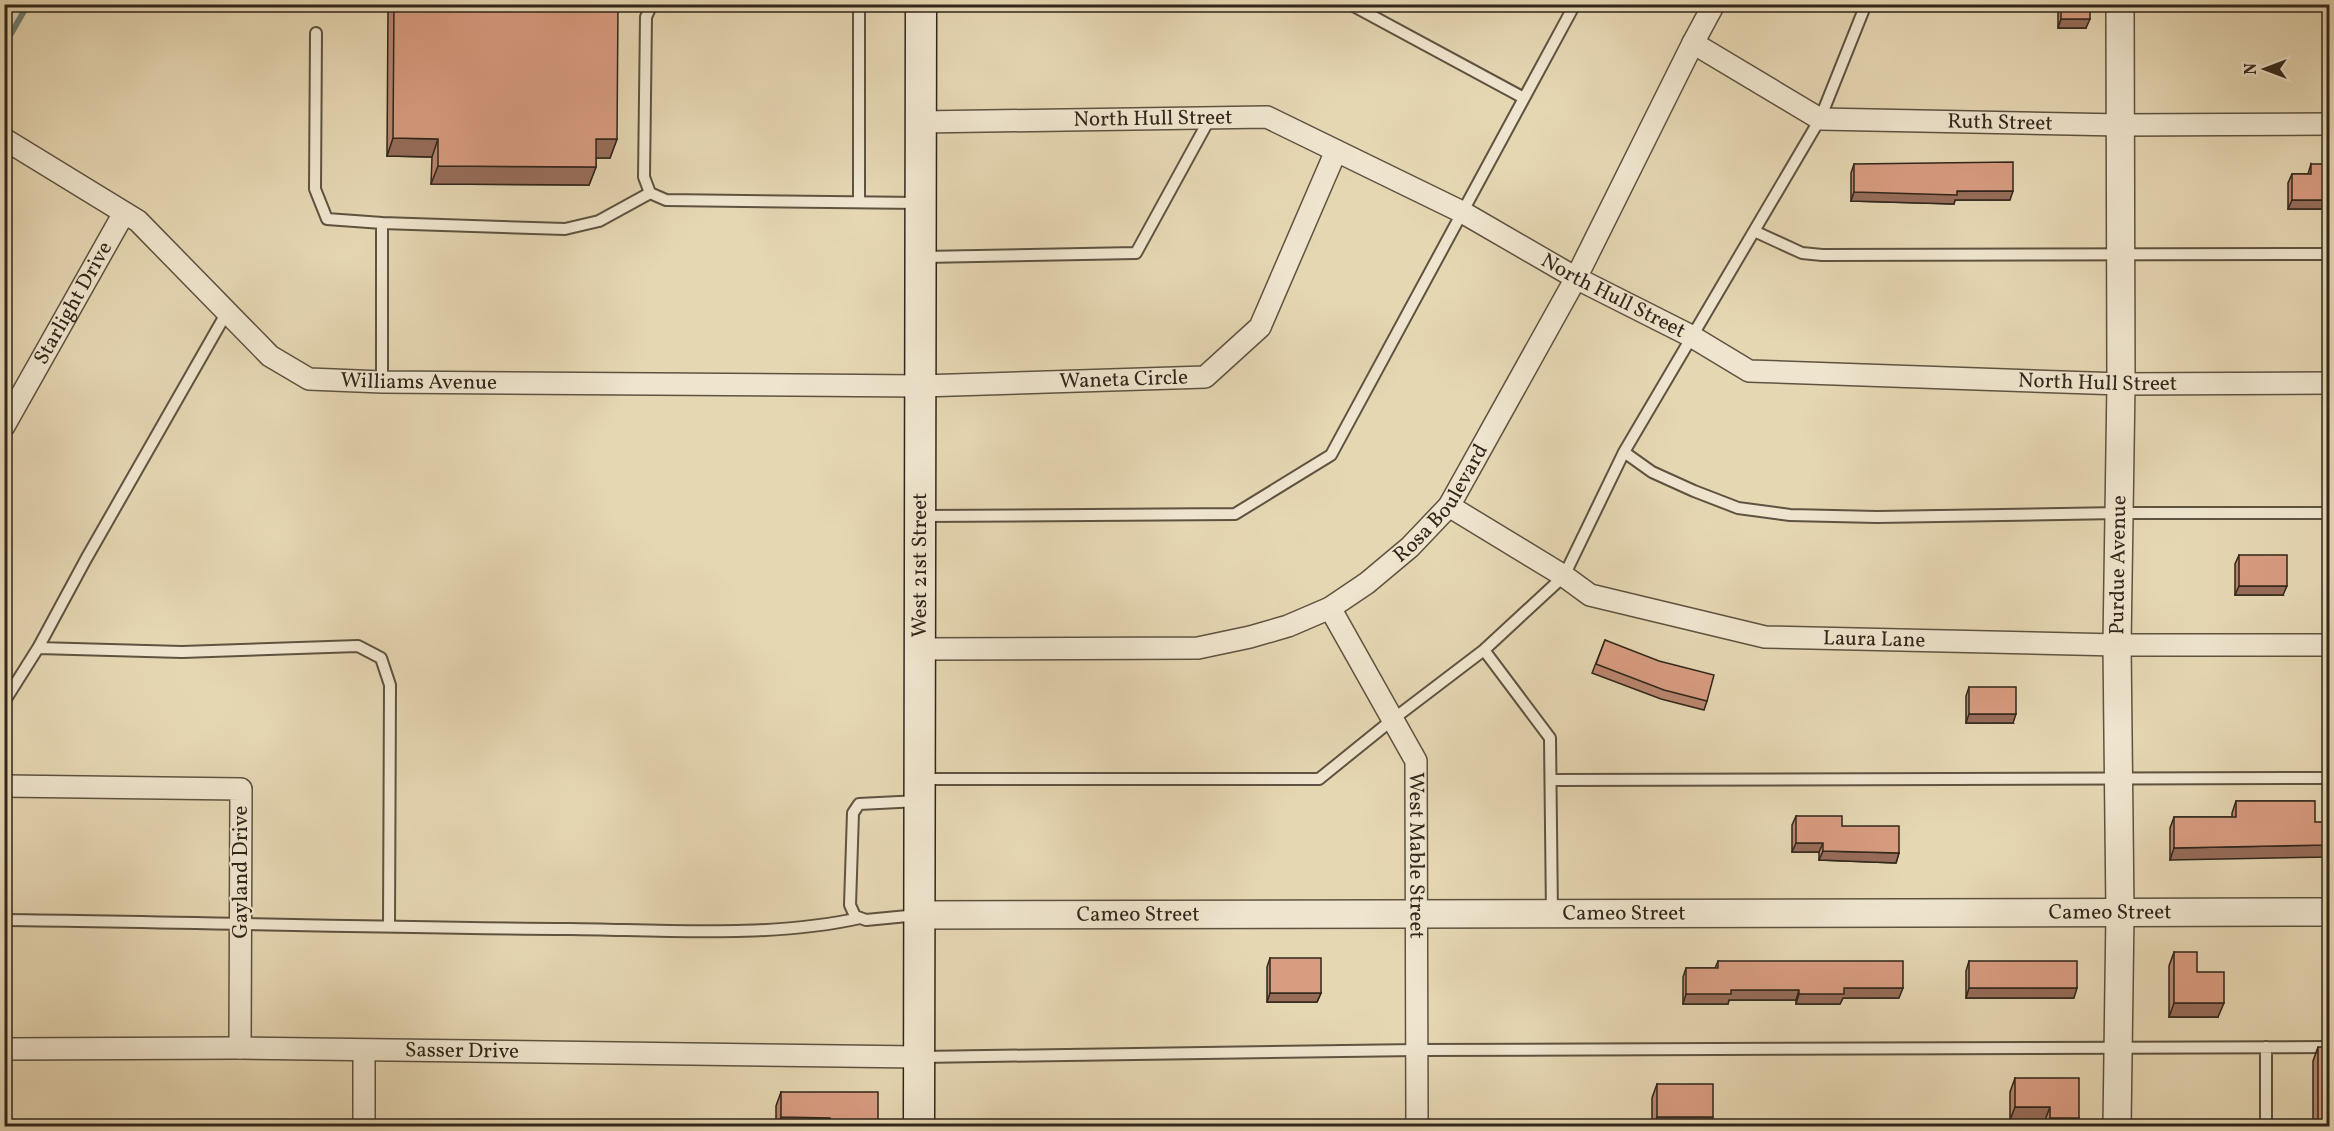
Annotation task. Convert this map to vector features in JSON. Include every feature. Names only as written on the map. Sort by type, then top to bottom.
[{"type":"main road","name":"West 21st Street","points":[[919,1126],[921,4]]},
{"type":"street","name":"Rosa Boulevard","points":[[919,649],[1198,648],[1288,626],[1330,608],[1367,582],[1410,547],[1449,506],[1576,278],[1714,4]]},
{"type":"street","name":"Purdue Avenue","points":[[2117,1126],[2120,913],[2117,645],[2121,384],[2120,4]]},
{"type":"street","name":"Ruth Street","points":[[1693,43],[1820,119],[2120,125],[2330,124]]},
{"type":"street","name":"North Hull Street","points":[[921,122],[1267,117],[1462,212],[1576,278],[1691,336],[1749,371],[2121,384],[2330,383]]},
{"type":"street","name":"Williams Avenue","points":[[4,139],[138,221],[270,356],[309,379],[382,382],[921,386]]},
{"type":"street","name":"Waneta Circle","points":[[921,386],[1205,377],[1260,327],[1336,151]]},
{"type":"street","name":"Starlight Drive","points":[[4,426],[124,213]]},
{"type":"street","name":"Laura Lane","points":[[1449,506],[1564,576],[1590,595],[1765,637],[2117,645],[2330,645]]},
{"type":"street","name":"West Mable Street","points":[[1330,608],[1416,761],[1417,1126]]},
{"type":"street","name":"Gayland Drive","points":[[4,786],[241,789],[240,1048]]},
{"type":"street","name":"Cameo Street","points":[[919,915],[2330,912]]},
{"type":"street","name":"Sasser Drive","points":[[4,1049],[240,1048],[918,1057]]},
{"type":"street","points":[[364,1051],[364,1126]]},
{"type":"lane","points":[[652,4],[646,16],[644,177],[650,193],[666,200],[920,203]]},
{"type":"lane","points":[[859,4],[859,202]]},
{"type":"lane","points":[[1350,4],[1524,98]]},
{"type":"lane","points":[[921,516],[1235,514],[1331,454],[1575,4]]},
{"type":"lane","points":[[919,915],[866,920],[855,916],[850,905],[853,813],[859,804],[919,790],[1319,779],[1484,650],[1564,576],[1624,452],[1820,119],[1866,4]]},
{"type":"lane","points":[[316,33],[315,189],[327,219],[565,229],[599,221],[650,193]]},
{"type":"lane","points":[[920,257],[1136,253],[1210,118]]},
{"type":"lane","points":[[382,223],[382,382]]},
{"type":"lane","points":[[1754,231],[1802,253],[1822,255],[2330,254]]},
{"type":"lane","points":[[4,702],[38,648],[227,312]]},
{"type":"lane","points":[[1624,452],[1652,472],[1738,508],[1790,515],[1877,517],[2119,513],[2330,513]]},
{"type":"lane","points":[[38,648],[182,652],[358,646],[381,658],[390,685],[389,926]]},
{"type":"lane","points":[[1484,650],[1550,738],[1552,914]]},
{"type":"lane","points":[[1551,780],[2330,778]]},
{"type":"lane","points":[[4,920],[730,930],[827,925],[860,918]]},
{"type":"lane","points":[[2266,1047],[2266,1126]]},
{"type":"lane","points":[[918,1057],[1417,1050],[2330,1047]]},
{"type":"building","points":[[394,4],[618,4],[617,139],[596,139],[596,167],[438,166],[438,139],[393,138]]},
{"type":"building","points":[[2061,4],[2090,4],[2090,19],[2061,19]]},
{"type":"building","points":[[2013,162],[2013,191],[1957,191],[1957,195],[1854,192],[1854,164]]},
{"type":"building","points":[[2311,164],[2330,164],[2330,200],[2292,200],[2292,174],[2311,174]]},
{"type":"building","points":[[2239,555],[2287,555],[2287,586],[2239,586]]},
{"type":"building","points":[[1605,640],[1659,661],[1714,675],[1707,701],[1664,690],[1596,664]]},
{"type":"building","points":[[1969,687],[2016,687],[2016,714],[1969,714]]},
{"type":"building","points":[[2236,801],[2315,801],[2315,822],[2330,822],[2330,845],[2174,848],[2174,817],[2236,817]]},
{"type":"building","points":[[1796,816],[1842,816],[1842,826],[1899,826],[1899,853],[1823,851],[1823,843],[1796,843]]},
{"type":"building","points":[[2174,952],[2197,952],[2197,972],[2224,972],[2224,1003],[2174,1003]]},
{"type":"building","points":[[1270,958],[1321,958],[1321,993],[1270,993]]},
{"type":"building","points":[[1718,961],[1903,961],[1903,988],[1844,988],[1844,994],[1799,994],[1799,990],[1731,990],[1731,994],[1686,994],[1686,968],[1718,968]]},
{"type":"building","points":[[1969,961],[2077,961],[2077,988],[1969,988]]},
{"type":"building","points":[[2318,1047],[2330,1047],[2330,1126],[2318,1126]]},
{"type":"building","points":[[2015,1078],[2079,1078],[2079,1118],[2050,1118],[2050,1107],[2015,1107]]},
{"type":"building","points":[[1657,1084],[1713,1084],[1713,1117],[1657,1117]]},
{"type":"building","points":[[781,1092],[878,1092],[878,1126],[830,1126],[830,1118],[781,1117]]},
{"type":"waterway","points":[[4,46],[28,4]]}]
